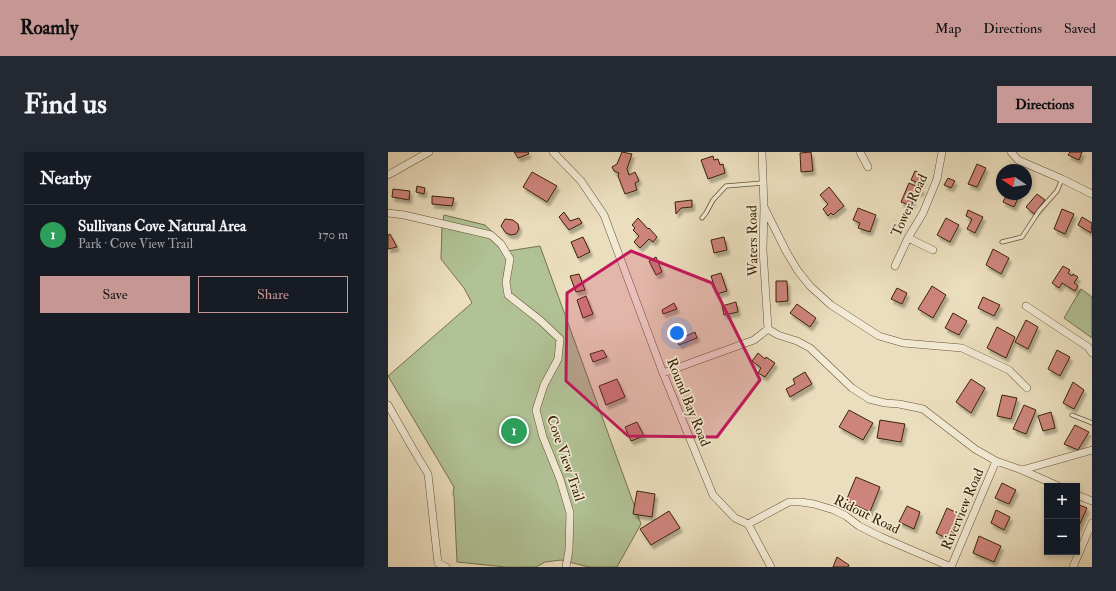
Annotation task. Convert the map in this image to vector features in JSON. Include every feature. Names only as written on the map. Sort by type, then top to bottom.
[{"type":"street","points":[[388,175],[428,152]]},
{"type":"street","name":"Round Bay Road","points":[[553,152],[581,181],[604,215],[663,372],[713,495],[735,518],[748,524],[772,567]]},
{"type":"street","name":"Waters Road","points":[[762,152],[764,207],[763,250],[768,329]]},
{"type":"street","points":[[860,152],[868,167]]},
{"type":"street","name":"Tower Road","points":[[895,266],[908,238],[923,213],[937,179],[942,152]]},
{"type":"street","points":[[1012,152],[1018,160],[1092,194]]},
{"type":"street","points":[[764,207],[787,253],[798,271],[810,286],[831,305],[879,336],[903,343],[962,348],[1009,370],[1027,388]]},
{"type":"street","name":"Cove View Trail","points":[[388,213],[404,215],[491,235],[501,244],[510,258],[506,282],[508,295],[541,321],[560,339],[558,359],[544,385],[536,410],[542,437],[560,479],[570,513],[569,550],[566,567]]},
{"type":"street","points":[[908,238],[933,250]]},
{"type":"street","points":[[1026,306],[1088,347],[1092,353]]},
{"type":"street","points":[[663,372],[754,340],[768,329],[778,335],[797,341],[810,348],[843,381],[869,399],[923,409],[975,449],[996,461],[1022,470],[1051,483]]},
{"type":"street","points":[[388,406],[428,474],[438,563],[446,567]]},
{"type":"street","points":[[1022,470],[1092,450]]},
{"type":"street","name":"Riverview Road","points":[[951,567],[996,461]]},
{"type":"street","points":[[1080,496],[1092,501]]},
{"type":"street","name":"Ridout Road","points":[[748,524],[789,502],[814,504],[834,510],[846,516],[859,526],[881,537],[951,567]]},
{"type":"street","points":[[1073,567],[1092,522]]},
{"type":"lane","points":[[1002,242],[1022,237],[1039,211],[1057,191],[1062,179]]},
{"type":"lane","points":[[702,218],[713,200],[726,186],[763,183]]},
{"type":"lane","points":[[1072,415],[1092,423]]},
{"type":"highlighted area","points":[[631,251],[712,283],[760,380],[717,437],[628,436],[566,381],[567,293]]},
{"type":"green space","points":[[444,215],[485,225],[498,237],[508,251],[540,246],[641,524],[617,567],[589,567],[561,560],[545,562],[536,567],[506,567],[457,562],[453,494],[454,487],[388,376],[472,303],[464,288],[441,259],[442,226]]},
{"type":"green space","points":[[1081,289],[1092,297],[1092,338],[1064,318]]},
{"type":"building","points":[[514,152],[528,152],[529,154],[518,158]]},
{"type":"building","points":[[622,152],[632,154],[627,169],[629,175],[635,172],[639,181],[635,183],[637,190],[625,194],[618,176],[619,173],[614,171],[612,167],[617,164]]},
{"type":"building","points":[[811,152],[813,171],[801,172],[800,153]]},
{"type":"building","points":[[1070,152],[1082,152],[1079,160],[1068,155]]},
{"type":"building","points":[[713,156],[714,160],[718,159],[720,165],[723,164],[725,173],[708,179],[701,160]]},
{"type":"building","points":[[977,164],[986,168],[977,187],[968,184]]},
{"type":"building","points":[[915,171],[922,174],[920,178],[923,180],[921,184],[911,180]]},
{"type":"building","points":[[532,172],[557,186],[547,202],[523,187]]},
{"type":"building","points":[[948,178],[955,181],[951,188],[944,185]]},
{"type":"building","points":[[909,183],[922,189],[920,193],[917,191],[911,206],[901,202]]},
{"type":"building","points":[[417,186],[425,188],[424,194],[416,192]]},
{"type":"building","points":[[829,187],[844,206],[833,215],[831,213],[828,216],[823,209],[828,204],[820,195]]},
{"type":"building","points":[[393,189],[410,191],[409,200],[392,197]]},
{"type":"building","points":[[1037,194],[1045,200],[1034,214],[1026,207]]},
{"type":"building","points":[[432,196],[454,198],[452,206],[432,204]]},
{"type":"building","points":[[692,200],[692,207],[681,208],[676,214],[675,202]]},
{"type":"building","points":[[1004,200],[1017,200],[1014,207],[1003,202]]},
{"type":"building","points":[[858,208],[876,215],[870,232],[858,228],[860,223],[853,220]]},
{"type":"building","points":[[1062,209],[1074,214],[1065,234],[1054,229]]},
{"type":"building","points":[[968,210],[983,217],[975,233],[967,229],[972,219],[966,216]]},
{"type":"building","points":[[564,212],[570,221],[579,218],[582,223],[569,230],[559,217]]},
{"type":"building","points":[[1082,217],[1092,223],[1091,233],[1078,225]]},
{"type":"building","points":[[638,218],[657,237],[653,242],[649,239],[640,248],[634,242],[639,236],[633,230],[635,228],[632,225]]},
{"type":"building","points":[[946,218],[959,225],[950,242],[937,235]]},
{"type":"building","points":[[505,219],[513,220],[518,224],[519,229],[516,234],[511,235],[506,233],[501,226]]},
{"type":"building","points":[[390,234],[397,247],[388,249],[388,235]]},
{"type":"building","points":[[583,237],[590,252],[578,258],[571,242]]},
{"type":"building","points":[[724,237],[727,250],[714,253],[711,240]]},
{"type":"building","points":[[993,249],[1009,258],[1001,274],[986,265]]},
{"type":"building","points":[[656,257],[662,272],[656,275],[649,261]]},
{"type":"building","points":[[1063,266],[1070,270],[1068,273],[1072,276],[1073,274],[1078,277],[1074,283],[1078,286],[1075,291],[1062,283],[1059,288],[1052,283]]},
{"type":"building","points":[[721,273],[727,291],[717,294],[711,276]]},
{"type":"building","points":[[579,274],[585,290],[576,292],[570,276]]},
{"type":"building","points":[[776,281],[787,281],[788,301],[776,302]]},
{"type":"building","points":[[932,286],[946,295],[933,318],[918,309]]},
{"type":"building","points":[[897,288],[907,293],[902,304],[891,299]]},
{"type":"building","points":[[586,296],[593,314],[583,318],[577,300]]},
{"type":"building","points":[[983,297],[1000,305],[994,316],[978,308]]},
{"type":"building","points":[[736,302],[738,312],[724,315],[722,306]]},
{"type":"building","points":[[674,303],[677,309],[663,314],[662,310]]},
{"type":"building","points":[[797,304],[816,318],[810,327],[790,313]]},
{"type":"building","points":[[953,313],[967,321],[959,335],[945,328]]},
{"type":"building","points":[[1026,320],[1038,327],[1028,349],[1015,342]]},
{"type":"building","points":[[997,327],[1015,337],[1006,358],[987,348]]},
{"type":"building","points":[[695,332],[697,338],[679,345],[677,340]]},
{"type":"building","points":[[603,350],[607,357],[593,362],[590,354]]},
{"type":"building","points":[[1057,350],[1070,357],[1060,376],[1048,369]]},
{"type":"building","points":[[758,353],[765,359],[766,357],[775,363],[765,377],[758,373],[761,368],[752,361]]},
{"type":"building","points":[[805,372],[812,384],[790,397],[786,389],[795,384],[793,379]]},
{"type":"building","points":[[617,379],[625,397],[606,405],[599,386]]},
{"type":"building","points":[[971,379],[985,388],[971,413],[956,402]]},
{"type":"building","points":[[1073,382],[1084,390],[1074,409],[1063,403]]},
{"type":"building","points":[[1002,395],[1017,398],[1011,419],[997,416]]},
{"type":"building","points":[[1024,405],[1036,410],[1026,434],[1013,429]]},
{"type":"building","points":[[849,410],[873,423],[863,440],[839,427]]},
{"type":"building","points":[[1051,412],[1055,428],[1043,431],[1038,416]]},
{"type":"building","points":[[880,420],[905,424],[901,442],[877,438]]},
{"type":"building","points":[[637,422],[644,436],[631,441],[625,427]]},
{"type":"building","points":[[1075,425],[1089,432],[1078,450],[1064,444]]},
{"type":"building","points":[[856,477],[880,487],[870,512],[846,501]]},
{"type":"building","points":[[1002,483],[1016,490],[1009,504],[995,498]]},
{"type":"building","points":[[637,491],[655,494],[652,517],[633,514]]},
{"type":"building","points":[[1080,505],[1087,508],[1080,524]]},
{"type":"building","points":[[907,506],[920,512],[914,529],[899,522]]},
{"type":"building","points":[[947,508],[959,514],[948,539],[936,533]]},
{"type":"building","points":[[996,510],[1010,517],[1004,530],[991,523]]},
{"type":"building","points":[[669,511],[680,528],[651,545],[640,529]]},
{"type":"building","points":[[979,536],[1001,546],[994,562],[973,553]]},
{"type":"building","points":[[837,557],[849,565],[848,567],[833,567]]},
{"type":"place","name":"Sullivans Cove Natural Area","points":[[514,431]]}]
